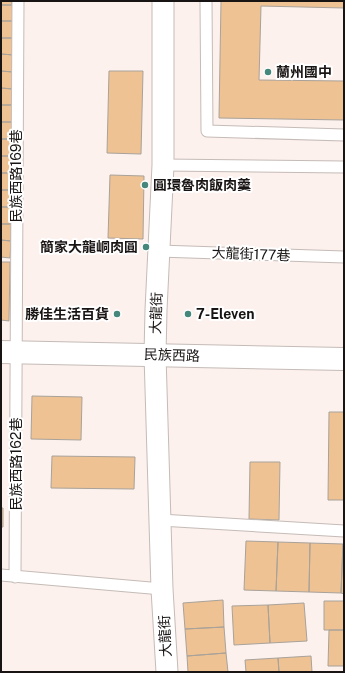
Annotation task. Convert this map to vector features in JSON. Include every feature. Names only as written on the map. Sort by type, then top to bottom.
[{"type":"street","name":"大龍街","points":[[163,1],[163,165],[155,355],[162,589],[167,672]]},
{"type":"street","name":"民族西路","points":[[8,352],[344,359]]},
{"type":"lane","name":"民族西路169巷","points":[[8,352],[18,1]]},
{"type":"lane","points":[[206,1],[207,131],[344,136]]},
{"type":"lane","points":[[163,165],[344,167]]},
{"type":"lane","name":"大龍街177巷","points":[[159,251],[344,257]]},
{"type":"lane","name":"民族西路162巷","points":[[8,352],[15,577]]},
{"type":"lane","points":[[160,520],[344,531]]},
{"type":"lane","points":[[1,575],[162,589]]},
{"type":"building","points":[[1,1],[11,1],[12,5],[1,5]]},
{"type":"building","points":[[221,1],[344,1],[344,8],[261,6],[259,80],[344,81],[344,120],[219,118]]},
{"type":"building","points":[[1,5],[12,5],[14,21],[1,21]]},
{"type":"building","points":[[1,21],[14,21],[14,38],[1,38]]},
{"type":"building","points":[[1,38],[14,38],[14,55],[1,54]]},
{"type":"building","points":[[1,54],[14,55],[13,72],[1,71]]},
{"type":"building","points":[[1,71],[13,72],[13,89],[1,88]]},
{"type":"building","points":[[109,71],[143,71],[141,154],[107,153]]},
{"type":"building","points":[[1,88],[13,89],[13,105],[1,105]]},
{"type":"building","points":[[1,105],[13,105],[13,122],[1,122]]},
{"type":"building","points":[[1,122],[13,122],[12,139],[1,139]]},
{"type":"building","points":[[1,139],[12,139],[12,156],[1,156]]},
{"type":"building","points":[[1,156],[12,156],[12,173],[1,173]]},
{"type":"building","points":[[1,173],[12,173],[11,190],[1,190]]},
{"type":"building","points":[[110,175],[144,176],[143,239],[108,238]]},
{"type":"building","points":[[1,190],[11,190],[11,207],[1,207]]},
{"type":"building","points":[[1,207],[11,207],[11,224],[1,224]]},
{"type":"building","points":[[1,224],[11,224],[11,241],[1,240]]},
{"type":"building","points":[[1,240],[11,241],[10,258],[1,257]]},
{"type":"building","points":[[1,262],[10,262],[9,321],[1,320]]},
{"type":"building","points":[[32,396],[82,397],[81,440],[31,439]]},
{"type":"building","points":[[329,412],[344,412],[344,500],[328,500]]},
{"type":"building","points":[[52,456],[135,457],[134,489],[51,488]]},
{"type":"building","points":[[250,462],[280,462],[279,520],[249,519]]},
{"type":"building","points":[[1,508],[3,508],[3,527],[1,527]]},
{"type":"building","points":[[246,541],[278,542],[276,591],[244,590]]},
{"type":"building","points":[[278,542],[310,543],[309,592],[276,591]]},
{"type":"building","points":[[310,543],[343,544],[341,593],[309,592]]},
{"type":"building","points":[[344,544],[344,594],[341,593]]},
{"type":"building","points":[[223,600],[224,627],[185,629],[183,603]]},
{"type":"building","points":[[324,601],[344,601],[344,630],[324,630]]},
{"type":"building","points":[[304,603],[307,641],[270,643],[268,605]]},
{"type":"building","points":[[268,605],[270,643],[234,645],[232,606]]},
{"type":"building","points":[[224,627],[226,653],[187,656],[185,629]]},
{"type":"building","points":[[329,630],[344,630],[344,666],[328,666]]},
{"type":"building","points":[[226,653],[228,672],[188,672],[187,656]]},
{"type":"building","points":[[311,656],[312,672],[279,672],[278,658]]},
{"type":"building","points":[[278,658],[279,672],[246,672],[245,660]]},
{"type":"place","name":"蘭州國中","points":[[268,72]]},
{"type":"place","name":"圓環魯肉飯肉羹","points":[[145,185]]},
{"type":"place","name":"簡家大龍峒肉圓","points":[[146,247]]},
{"type":"place","name":"勝佳生活百貨","points":[[117,314]]},
{"type":"place","name":"7-Eleven","points":[[188,314]]}]
